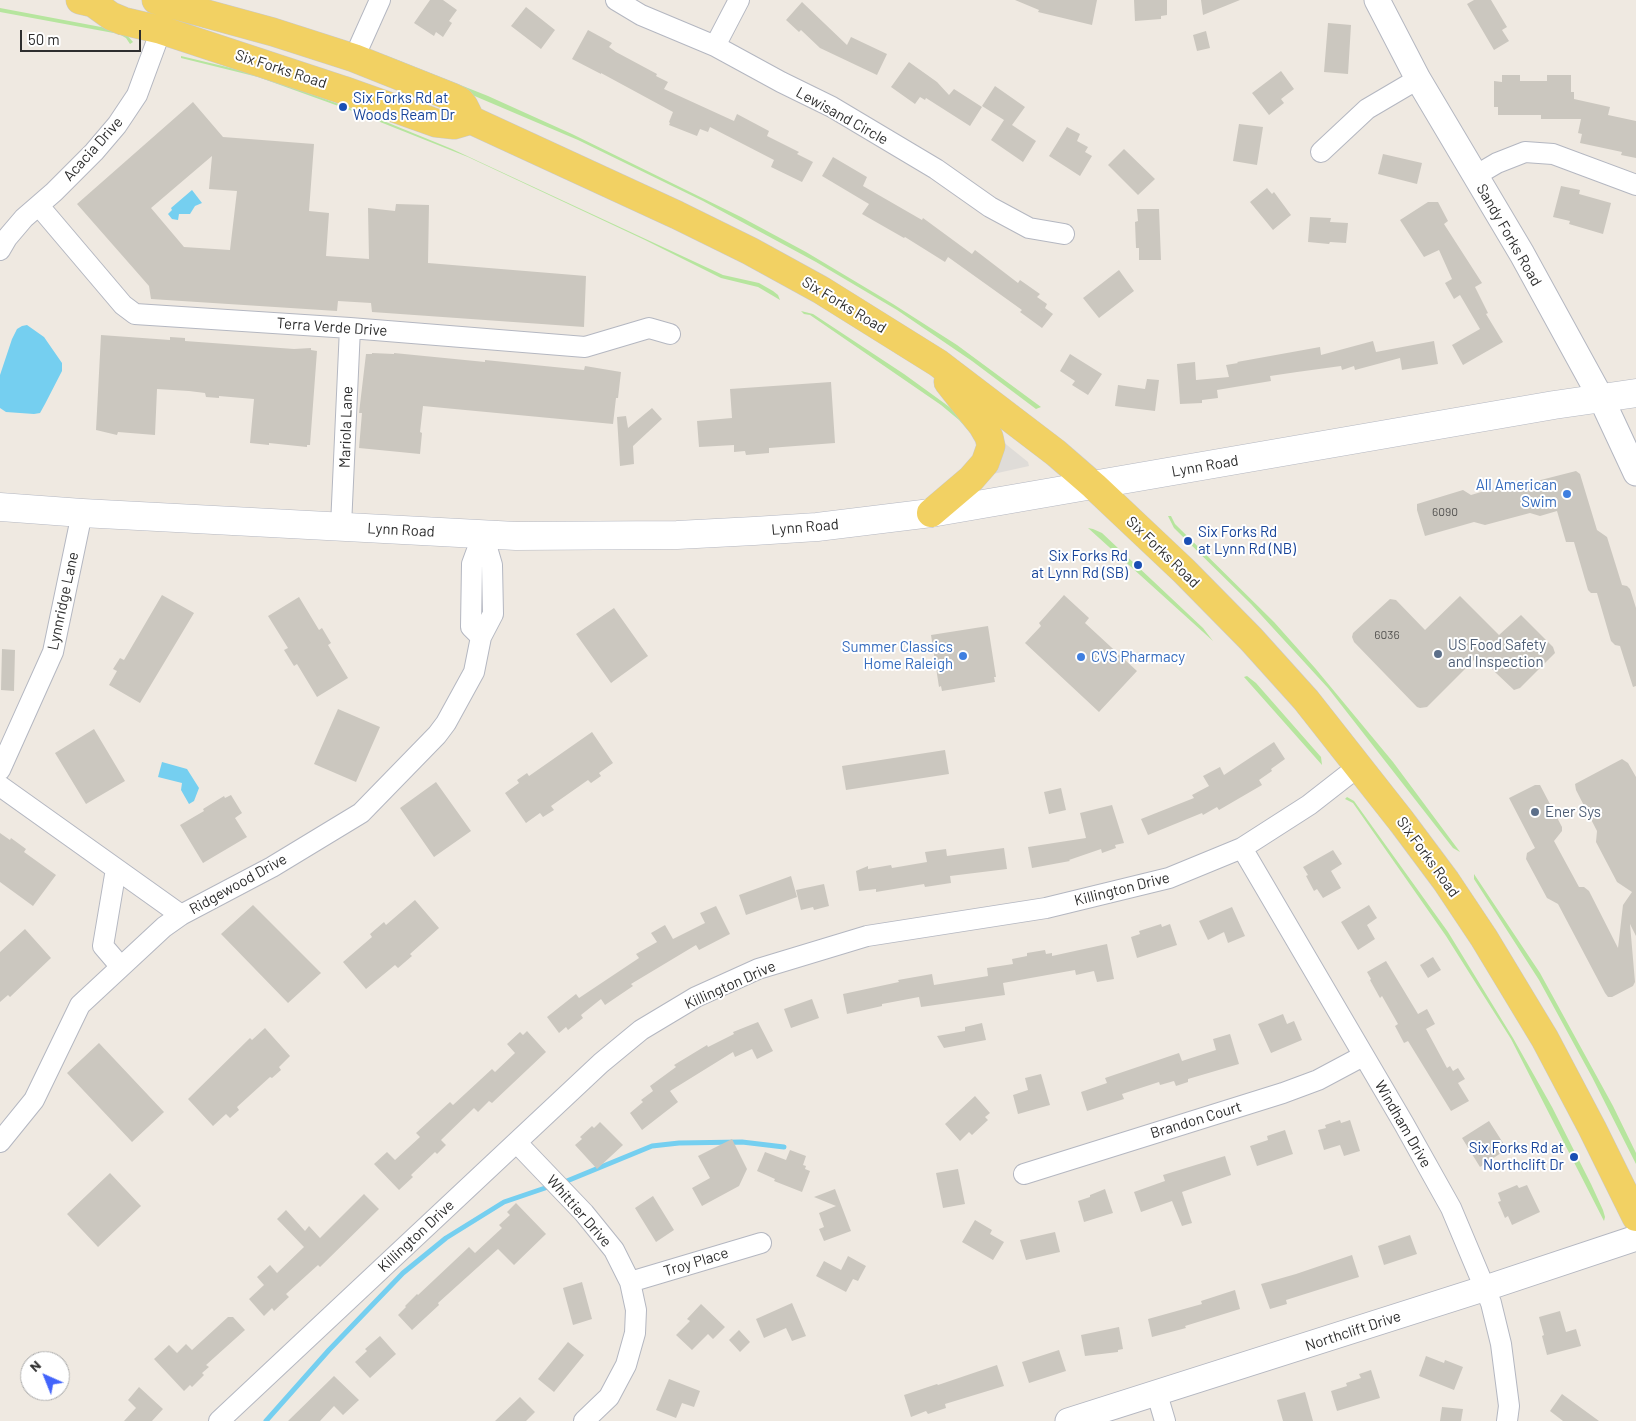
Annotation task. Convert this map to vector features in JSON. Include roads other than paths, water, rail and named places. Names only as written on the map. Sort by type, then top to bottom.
[{"type":"main road","points":[[156,0],[273,32],[354,58],[460,101],[471,120]]},
{"type":"main road","name":"Six Forks Road","points":[[90,1],[111,16],[161,30],[344,90],[436,123],[454,125],[471,120],[677,215],[750,251],[829,295],[938,363],[1056,453],[1184,571],[1251,639],[1306,700],[1359,766],[1446,881],[1484,938],[1545,1039],[1636,1217]]},
{"type":"main road","points":[[931,513],[971,479],[984,463],[991,446],[989,437],[950,386],[938,363]]},
{"type":"main road","name":"Lynn Road","points":[[0,507],[482,534],[678,535],[816,526],[931,513],[1636,393]]},
{"type":"street","points":[[354,58],[380,0]]},
{"type":"street","name":"Lewisand Circle","points":[[616,0],[642,15],[715,46],[780,82],[832,107],[936,169],[990,207],[1029,228],[1064,234]]},
{"type":"street","points":[[715,46],[739,0]]},
{"type":"street","name":"Sandy Forks Road","points":[[1377,0],[1418,79],[1522,254],[1601,398],[1636,473]]},
{"type":"street","name":"Acacia Drive","points":[[0,250],[7,238],[24,218],[39,206],[94,152],[117,125],[137,95],[161,30]]},
{"type":"street","points":[[1321,152],[1367,109],[1418,79]]},
{"type":"street","points":[[1475,176],[1497,163],[1526,152],[1553,154],[1636,185]]},
{"type":"street","name":"Terra Verde Drive","points":[[39,206],[123,305],[135,314],[350,328],[585,347],[649,328],[670,334]]},
{"type":"street","name":"Mariola Lane","points":[[341,526],[350,328]]},
{"type":"street","name":"Lynnridge Lane","points":[[0,770],[53,652],[82,513]]},
{"type":"street","name":"Ridgewood Drive","points":[[0,1142],[34,1100],[80,1005],[164,926],[297,852],[361,813],[437,735],[446,723],[474,672],[481,637],[493,614],[492,565],[482,534]]},
{"type":"street","name":"Killington Drive","points":[[219,1421],[601,1063],[641,1030],[696,997],[758,969],[867,936],[1046,908],[1169,878],[1242,848],[1309,806],[1359,766]]},
{"type":"street","points":[[0,786],[181,916]]},
{"type":"street","name":"Windham Drive","points":[[1242,848],[1404,1124],[1451,1208],[1486,1288],[1501,1344],[1509,1406],[1507,1421]]},
{"type":"street","points":[[116,869],[104,946],[121,967]]},
{"type":"street","name":"Brandon Court","points":[[1024,1174],[1283,1093],[1318,1080],[1363,1056]]},
{"type":"street","name":"Whittier Drive","points":[[516,1142],[584,1213],[614,1250],[630,1282],[636,1310],[635,1332],[626,1365],[609,1396],[584,1421]]},
{"type":"street","name":"Northclift Drive","points":[[1068,1421],[1157,1394],[1636,1238]]},
{"type":"street","name":"Troy Place","points":[[630,1282],[761,1243]]},
{"type":"street","points":[[1157,1394],[1165,1421]]},
{"type":"water","points":[[192,190],[202,203],[195,206],[190,214],[179,214],[178,220],[172,219],[168,214],[172,210],[171,208]]},
{"type":"water","points":[[27,325],[44,337],[62,363],[62,371],[40,413],[6,412],[0,408],[0,375],[17,329]]},
{"type":"water","points":[[162,762],[187,769],[199,788],[194,801],[189,804],[181,790],[182,783],[158,777]]},
{"type":"waterway","points":[[562,1183],[652,1146],[679,1143],[742,1142],[784,1147]]},
{"type":"waterway","points":[[266,1421],[329,1350],[403,1273],[446,1238],[504,1202],[551,1186]]},
{"type":"place","name":"Six Forks Rd at Woods Ream Dr","points":[[343,107]]},
{"type":"place","name":"All American Swim","points":[[1567,494]]},
{"type":"place","name":"Six Forks Rd at Lynn Rd (NB)","points":[[1188,541]]},
{"type":"place","name":"Six Forks Rd at Lynn Rd (SB)","points":[[1138,565]]},
{"type":"place","name":"US Food Safety and Inspection","points":[[1438,654]]},
{"type":"place","name":"Summer Classics Home Raleigh","points":[[963,656]]},
{"type":"place","name":"CVS Pharmacy","points":[[1081,657]]},
{"type":"place","name":"Ener Sys","points":[[1535,812]]},
{"type":"place","name":"Six Forks Rd at Northclift Dr","points":[[1574,1157]]}]
